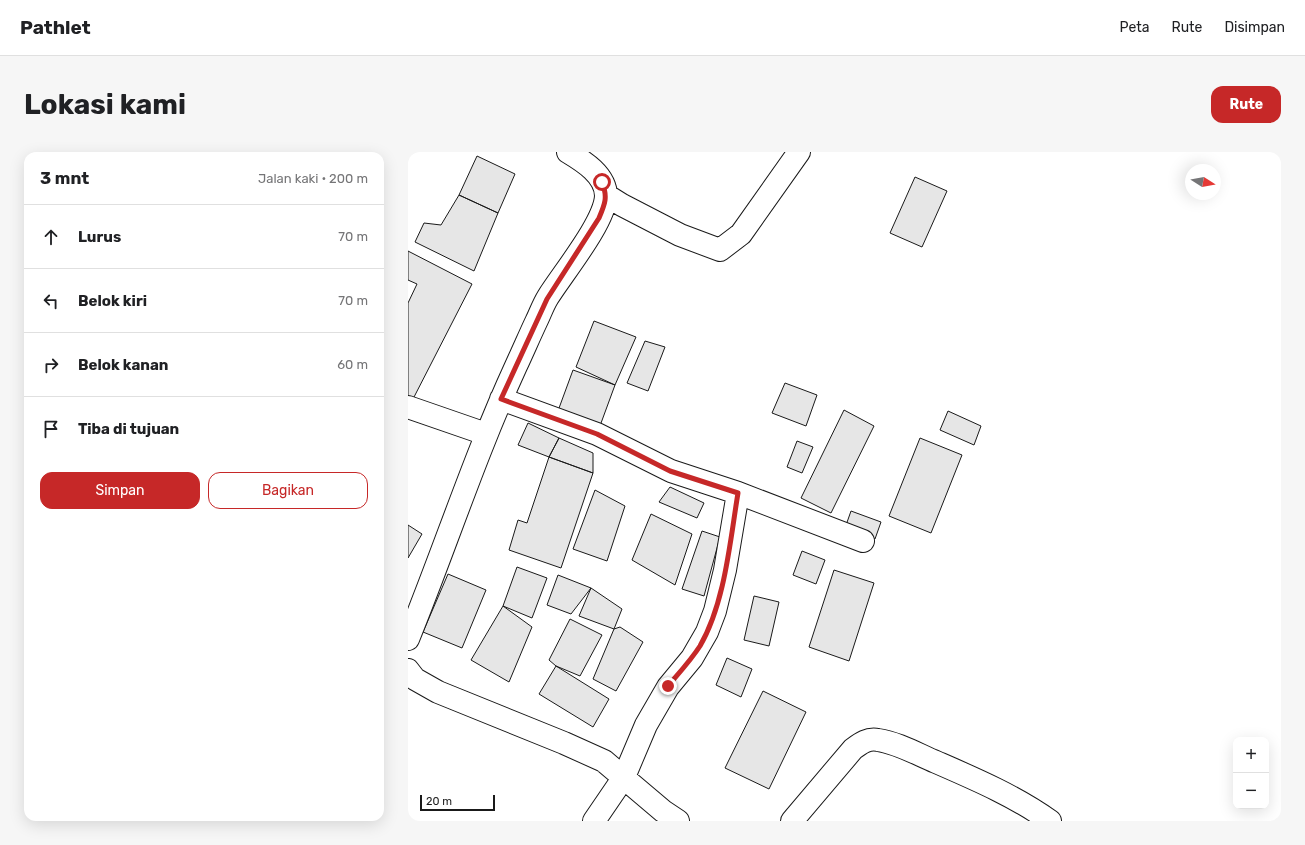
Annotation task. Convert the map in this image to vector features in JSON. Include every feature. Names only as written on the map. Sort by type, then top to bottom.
[{"type":"street","points":[[408,639],[446,544],[486,434],[501,399],[547,299],[599,218],[604,205],[606,195],[602,182],[595,172],[584,162],[568,152]]},
{"type":"street","points":[[606,195],[680,235],[720,250],[741,234],[800,152]]},
{"type":"street","points":[[501,399],[597,434],[670,471],[738,493],[863,541]]},
{"type":"street","points":[[408,407],[486,434]]},
{"type":"street","points":[[594,821],[624,777],[646,725],[668,686],[692,658],[707,632],[715,611],[725,570],[738,493]]},
{"type":"street","points":[[408,670],[415,679],[438,692],[564,743],[604,761],[678,821]]},
{"type":"street","points":[[792,821],[853,748],[866,741],[878,740],[898,745],[990,786],[1033,809],[1050,821]]},
{"type":"building","points":[[477,156],[515,174],[498,213],[459,195]]},
{"type":"building","points":[[915,177],[947,191],[922,247],[890,233]]},
{"type":"building","points":[[459,195],[498,213],[474,271],[415,242],[424,223],[441,225]]},
{"type":"building","points":[[408,251],[472,284],[413,399],[408,396],[408,303],[417,284],[408,280]]},
{"type":"building","points":[[594,321],[636,337],[615,385],[576,367]]},
{"type":"building","points":[[645,341],[665,347],[648,391],[627,383]]},
{"type":"building","points":[[573,370],[615,385],[597,434],[555,419]]},
{"type":"building","points":[[785,383],[817,395],[806,426],[772,413]]},
{"type":"building","points":[[844,410],[874,426],[831,513],[801,498]]},
{"type":"building","points":[[948,411],[981,426],[974,445],[940,430]]},
{"type":"building","points":[[528,423],[559,438],[549,457],[518,445]]},
{"type":"building","points":[[559,438],[593,453],[593,473],[549,457]]},
{"type":"building","points":[[920,438],[962,455],[931,533],[889,516]]},
{"type":"building","points":[[797,441],[813,447],[802,473],[787,467]]},
{"type":"building","points":[[549,457],[593,473],[561,568],[509,550],[518,520],[527,523]]},
{"type":"building","points":[[670,487],[704,503],[697,518],[659,502]]},
{"type":"building","points":[[595,490],[625,506],[607,561],[573,549]]},
{"type":"building","points":[[851,511],[881,522],[875,539],[845,528]]},
{"type":"building","points":[[651,514],[692,534],[675,585],[632,560]]},
{"type":"building","points":[[408,525],[422,534],[408,558]]},
{"type":"building","points":[[702,531],[720,537],[704,596],[682,589]]},
{"type":"building","points":[[802,551],[825,560],[816,584],[793,575]]},
{"type":"building","points":[[517,567],[547,578],[532,618],[503,606]]},
{"type":"building","points":[[834,570],[874,583],[849,661],[809,647]]},
{"type":"building","points":[[448,574],[486,590],[462,648],[423,632]]},
{"type":"building","points":[[558,575],[591,588],[571,614],[547,605]]},
{"type":"building","points":[[591,588],[622,609],[614,629],[579,616]]},
{"type":"building","points":[[754,596],[779,602],[769,646],[744,640]]},
{"type":"building","points":[[503,606],[532,627],[509,682],[471,660]]},
{"type":"building","points":[[570,619],[602,635],[580,676],[556,666],[549,660]]},
{"type":"building","points":[[620,627],[643,642],[616,691],[593,679],[614,629]]},
{"type":"building","points":[[727,658],[752,669],[741,697],[716,685]]},
{"type":"building","points":[[556,666],[609,699],[593,727],[539,694]]},
{"type":"building","points":[[763,691],[806,712],[769,789],[725,768]]},
{"type":"route","points":[[602,182],[606,195],[599,218],[590,235],[547,299],[501,399],[597,434],[670,471],[738,493],[725,570],[715,611],[707,632],[692,658],[668,686]]}]
